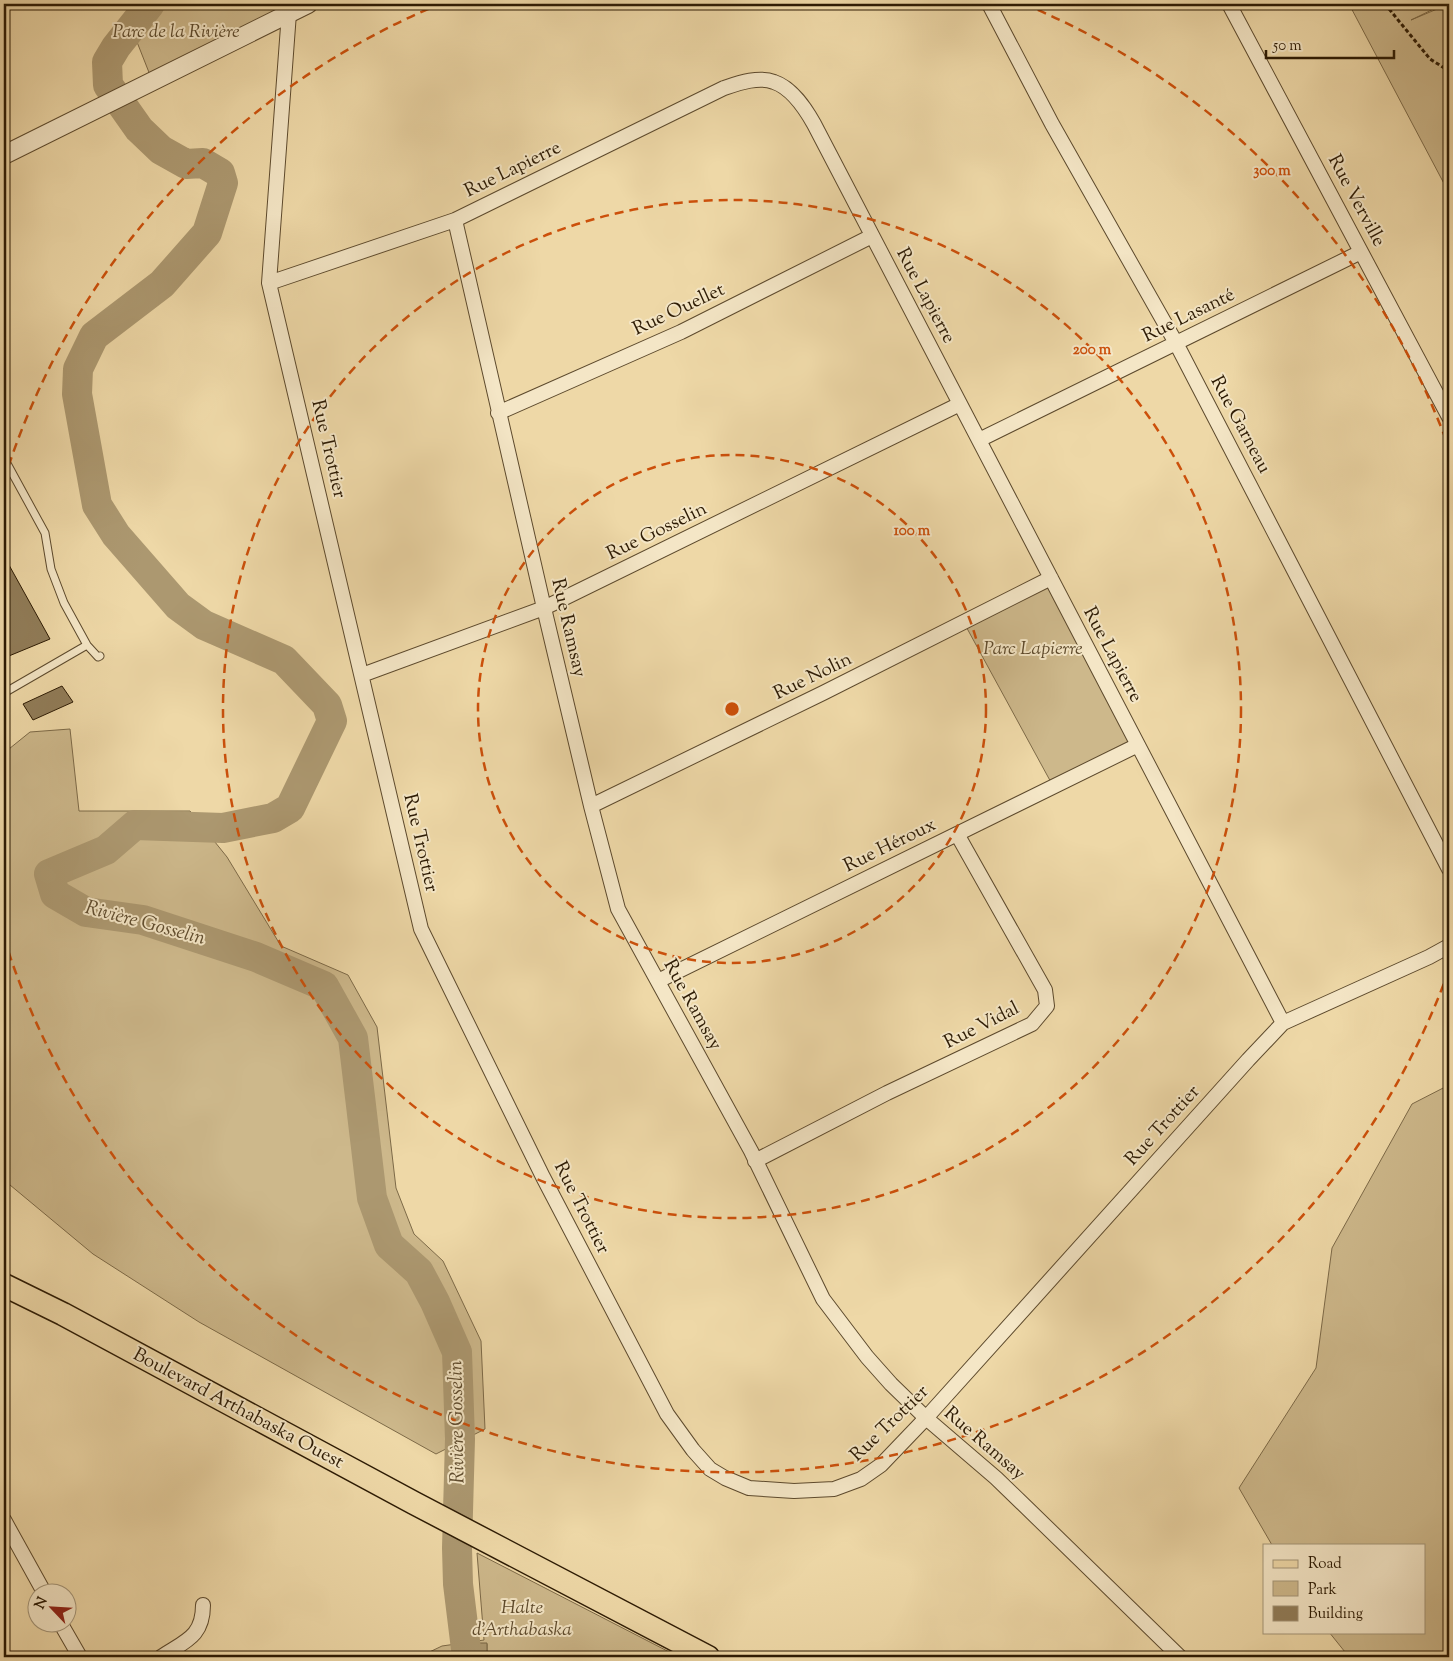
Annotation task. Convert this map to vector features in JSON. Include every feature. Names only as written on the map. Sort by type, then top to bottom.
[{"type":"main road","name":"Boulevard Arthabaska Ouest","points":[[4,1274],[63,1314]]},
{"type":"main road","name":"Boulevard Arthabaska Ouest","points":[[4,1285],[63,1314],[414,1503],[708,1657]]},
{"type":"street","points":[[4,155],[308,4]]},
{"type":"street","name":"Rue Garneau","points":[[989,4],[1052,124],[1176,344],[1449,869]]},
{"type":"street","name":"Rue Verville","points":[[1229,4],[1449,417]]},
{"type":"street","name":"Rue Trottier","points":[[289,13],[269,282],[421,929],[543,1176],[674,1425],[710,1469],[748,1488],[767,1491],[814,1492],[834,1489],[861,1479],[881,1465],[926,1418],[1283,1023],[1429,957],[1449,946]]},
{"type":"street","name":"Rue Lapierre","points":[[269,282],[455,220],[724,88],[758,80],[774,81],[787,90],[799,101],[814,124],[1283,1023]]},
{"type":"street","name":"Rue Ramsay","points":[[455,220],[544,608],[591,806],[618,909],[756,1161],[823,1298],[867,1357],[891,1384],[926,1418],[996,1478],[1180,1657]]},
{"type":"street","name":"Rue Ouellet","points":[[498,413],[681,332],[872,236]]},
{"type":"street","name":"Rue Lasanté","points":[[979,440],[1362,252]]},
{"type":"street","name":"Rue Gosselin","points":[[362,675],[544,608],[960,404]]},
{"type":"street","name":"Rue Nolin","points":[[591,806],[823,693],[1051,578]]},
{"type":"street","name":"Rue Héroux","points":[[658,981],[1138,745]]},
{"type":"street","name":"Rue Vidal","points":[[756,1161],[887,1093],[1032,1024],[1047,1006],[1045,990],[957,834]]},
{"type":"street","points":[[4,1520],[39,1584]]},
{"type":"street","points":[[161,1657],[196,1634],[203,1619],[203,1604]]},
{"type":"street","points":[[67,1634],[80,1657]]},
{"type":"lane","points":[[4,458],[45,533],[51,569],[64,603],[87,645],[98,657],[100,656]]},
{"type":"lane","points":[[4,693],[87,645]]},
{"type":"path","points":[[1385,4],[1430,59],[1449,70]]},
{"type":"green space","name":"Parc de la Rivière","points":[[160,4],[294,4],[150,75],[137,42]]},
{"type":"green space","points":[[1349,4],[1444,4],[1411,20],[1449,4],[1449,193]]},
{"type":"green space","name":"Parc Lapierre","points":[[1051,578],[1138,745],[1053,786],[963,621]]},
{"type":"green space","points":[[70,729],[79,811],[190,811],[227,857],[281,946],[348,975],[377,1027],[396,1188],[414,1234],[443,1261],[481,1341],[485,1429],[436,1454],[199,1322],[93,1254],[4,1180],[4,753],[30,732]]},
{"type":"green space","points":[[1449,1085],[1449,1657],[1349,1657],[1331,1634],[1426,1634],[1426,1544],[1271,1544],[1239,1488],[1316,1368],[1332,1248],[1412,1104]]},
{"type":"green space","name":"Halte d'Arthabaska","points":[[477,1553],[679,1657],[487,1657],[487,1644],[466,1643],[456,1657],[419,1657],[442,1646],[484,1640]]},
{"type":"shaded area","points":[[466,1643],[487,1643],[487,1657],[456,1657]]},
{"type":"building","points":[[4,556],[50,639],[4,658]]},
{"type":"building","points":[[62,686],[73,702],[33,720],[23,704]]},
{"type":"waterway","name":"Rivière Gosselin","points":[[150,4],[116,47],[107,62],[108,85],[139,129],[161,150],[186,164],[203,163],[220,173],[223,183],[207,233],[162,284],[94,336],[78,369],[77,394],[97,505],[116,535],[178,606],[204,625],[284,660],[327,705],[332,721],[290,808],[273,818],[223,828],[135,825],[106,850],[49,874],[55,894],[86,912],[143,920],[256,957],[324,986],[353,1038],[372,1198],[389,1245],[419,1272],[435,1302],[457,1352],[460,1439],[458,1584],[467,1657]]}]
